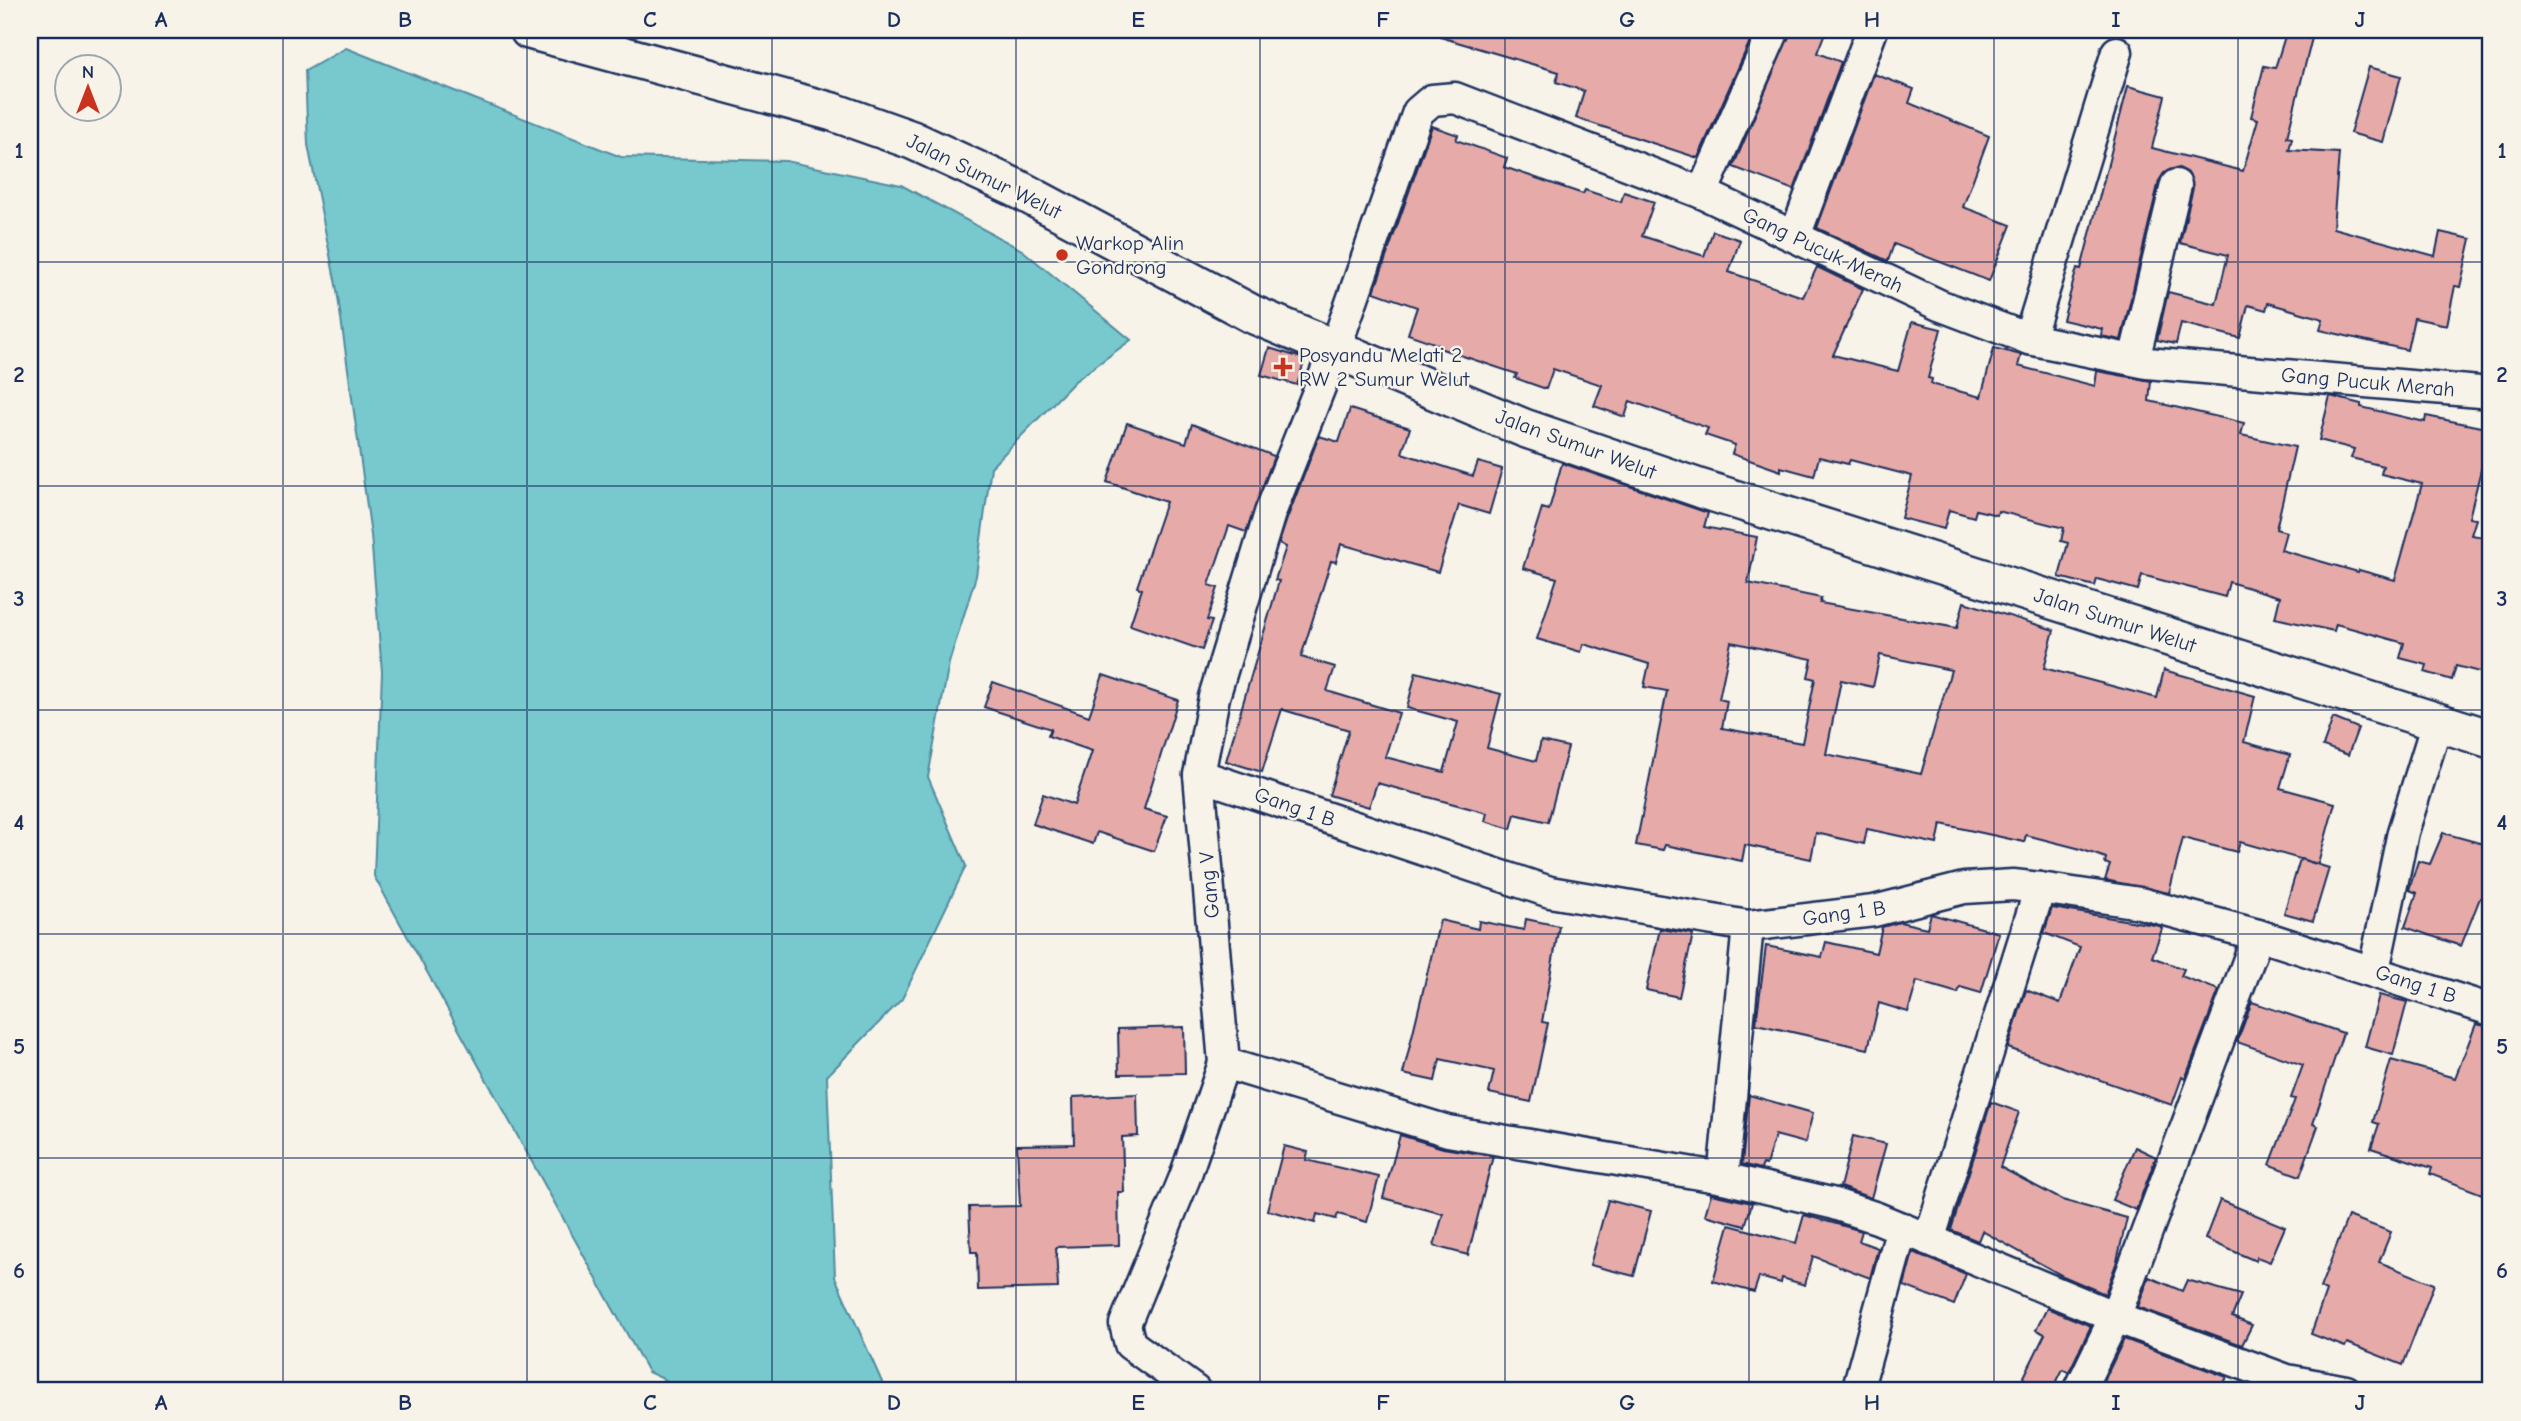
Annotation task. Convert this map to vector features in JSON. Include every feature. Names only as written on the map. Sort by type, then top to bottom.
[{"type":"street","name":"Jalan Sumur Welut","points":[[529,30],[833,112],[912,139],[1016,188],[1252,314],[1524,428],[1702,489],[2491,739]]},
{"type":"street","points":[[1702,193],[1774,30]]},
{"type":"street","points":[[1794,236],[1872,30]]},
{"type":"street","points":[[2029,339],[2117,52]]},
{"type":"street","name":"Gang Pucuk Merah","points":[[1335,349],[1418,112],[1432,100],[1455,98],[1702,193],[1940,305],[2029,339],[2134,360],[2491,393]]},
{"type":"street","points":[[2134,360],[2176,185]]},
{"type":"street","name":"Gang V","points":[[1195,1391],[1130,1343],[1125,1324],[1185,1177],[1224,1063],[1199,775],[1214,697],[1270,513],[1335,349]]},
{"type":"street","points":[[2374,970],[2403,832],[2437,723]]},
{"type":"street","name":"Gang 1 B","points":[[1199,775],[1550,892],[1748,926],[1874,911],[1964,888],[2013,885],[2040,888],[2140,903],[2374,970],[2491,1010]]},
{"type":"street","points":[[1929,1240],[2040,888]]},
{"type":"street","points":[[1723,1178],[1748,926]]},
{"type":"street","points":[[2079,1391],[2115,1317],[2258,935]]},
{"type":"street","points":[[1224,1063],[1448,1130],[1723,1178],[1831,1203],[1902,1228],[2115,1317],[2287,1380],[2346,1391]]},
{"type":"street","points":[[1857,1391],[1902,1228]]},
{"type":"water","points":[[346,48],[621,157],[786,161],[901,185],[1022,250],[1131,340],[1075,381],[991,467],[976,576],[949,663],[928,777],[966,866],[902,999],[827,1076],[835,1277],[886,1391],[689,1391],[648,1372],[374,876],[382,672],[371,535],[337,290],[308,145],[305,71]]},
{"type":"building","points":[[1441,30],[1755,30],[1698,158],[1576,118],[1584,91],[1556,82],[1559,72],[1440,37]]},
{"type":"building","points":[[1791,30],[1826,30],[1817,53],[1841,62],[1794,190],[1733,167]]},
{"type":"building","points":[[2287,30],[2314,30],[2287,137],[2292,138],[2289,150],[2339,153],[2333,228],[2435,256],[2440,232],[2471,239],[2460,287],[2455,286],[2447,325],[2414,318],[2407,350],[2320,330],[2323,319],[2268,303],[2266,310],[2248,305],[2240,338],[2181,323],[2176,344],[2157,340],[2168,292],[2216,304],[2228,255],[2180,243],[2193,188],[2188,173],[2179,168],[2164,173],[2159,181],[2121,340],[2101,336],[2102,329],[2063,320],[2077,268],[2081,269],[2128,86],[2165,96],[2152,148],[2243,171],[2258,119],[2251,117],[2264,66],[2275,68]]},
{"type":"building","points":[[2369,67],[2401,76],[2383,142],[2350,133]]},
{"type":"building","points":[[1874,74],[1914,89],[1909,103],[1989,136],[1963,207],[2011,225],[1989,281],[1894,244],[1888,261],[1817,228]]},
{"type":"building","points":[[1432,126],[1458,135],[1456,140],[1507,158],[1504,167],[1583,194],[1585,190],[1621,202],[1624,192],[1654,202],[1642,236],[1704,256],[1713,231],[1740,240],[1729,272],[1803,297],[1817,267],[1863,289],[1833,355],[1898,371],[1912,322],[1941,329],[1928,378],[1932,379],[1931,384],[1981,397],[1994,348],[2021,355],[2018,366],[2095,386],[2097,371],[2151,381],[2149,401],[2244,423],[2241,435],[2295,447],[2276,529],[2286,532],[2281,550],[2395,580],[2422,484],[2381,474],[2383,466],[2351,458],[2354,449],[2319,440],[2330,396],[2361,404],[2361,407],[2425,422],[2426,416],[2491,429],[2469,518],[2476,519],[2471,535],[2491,538],[2491,675],[2456,666],[2452,680],[2425,672],[2427,665],[2400,658],[2404,643],[2336,624],[2334,631],[2275,618],[2280,597],[2229,582],[2225,597],[2142,575],[2138,590],[2097,579],[2095,586],[2059,577],[2068,543],[2061,541],[2064,528],[1998,511],[1997,515],[1976,510],[1974,517],[1949,510],[1944,529],[1901,518],[1912,476],[1850,460],[1848,464],[1819,457],[1814,476],[1781,467],[1781,471],[1732,454],[1735,445],[1705,435],[1708,428],[1630,401],[1625,417],[1594,406],[1602,385],[1553,369],[1546,389],[1515,378],[1517,374],[1439,348],[1440,345],[1408,334],[1417,307],[1374,292]]},
{"type":"building","name":"Posyandu Melati 2 RW 2 Sumur Welut","points":[[1269,348],[1305,359],[1297,385],[1261,375]]},
{"type":"building","points":[[1350,409],[1410,428],[1402,453],[1473,476],[1478,462],[1502,469],[1489,514],[1459,505],[1438,572],[1341,544],[1336,562],[1331,561],[1301,657],[1335,667],[1327,691],[1399,713],[1385,757],[1444,772],[1458,722],[1407,708],[1416,672],[1501,694],[1487,748],[1536,761],[1541,741],[1568,747],[1548,822],[1515,814],[1511,829],[1485,821],[1487,813],[1377,783],[1369,807],[1329,795],[1349,730],[1282,709],[1262,772],[1226,761],[1279,581],[1275,580],[1286,547],[1279,543],[1287,519],[1319,436],[1339,442]]},
{"type":"building","points":[[1127,423],[1186,443],[1192,424],[1274,456],[1246,532],[1229,526],[1209,585],[1218,588],[1207,620],[1212,621],[1202,650],[1130,625],[1142,589],[1137,587],[1166,502],[1107,482]]},
{"type":"building","points":[[1562,463],[1708,513],[1704,527],[1757,537],[1748,583],[1821,598],[1820,603],[1957,628],[1964,602],[2054,630],[2044,668],[2157,698],[2164,670],[2255,696],[2244,742],[2290,755],[2280,788],[2335,803],[2318,864],[2240,842],[2237,852],[2183,838],[2169,893],[2105,880],[2110,865],[2105,863],[2106,858],[2077,848],[2026,835],[2024,842],[1941,824],[1937,844],[1867,829],[1864,844],[1816,833],[1811,859],[1745,845],[1742,861],[1665,845],[1663,850],[1636,845],[1667,691],[1644,687],[1649,664],[1584,644],[1581,652],[1537,639],[1557,578],[1523,568],[1542,508],[1549,510]],"holes":[[[1731,642],[1812,659],[1808,677],[1815,679],[1802,743],[1722,728],[1727,701],[1719,699]],[[1880,655],[1951,670],[1921,774],[1826,754],[1841,680],[1873,687]]]},
{"type":"building","points":[[1103,675],[1178,700],[1144,809],[1167,816],[1154,851],[1097,832],[1093,844],[1033,824],[1043,794],[1074,805],[1092,751],[1048,736],[1051,729],[984,707],[993,682],[1089,716]]},
{"type":"building","points":[[2333,718],[2358,728],[2348,755],[2323,746]]},
{"type":"building","points":[[2443,833],[2491,846],[2491,901],[2480,898],[2461,946],[2405,927],[2417,893],[2409,890],[2418,861],[2430,864]]},
{"type":"building","points":[[2300,859],[2329,868],[2313,921],[2284,913]]},
{"type":"building","points":[[2052,908],[2160,926],[2162,929],[2152,957],[2184,969],[2181,976],[2219,990],[2185,1079],[2182,1077],[2172,1105],[2008,1048],[2026,990],[2060,1003],[2080,947],[2044,933]]},
{"type":"building","points":[[1931,914],[1999,933],[1981,993],[1960,987],[1958,993],[1917,981],[1908,1012],[1879,1003],[1868,1049],[1756,1024],[1766,946],[1822,957],[1826,942],[1876,953],[1882,927],[1900,922],[1927,928]]},
{"type":"building","points":[[1526,919],[1559,926],[1542,1022],[1548,1023],[1531,1102],[1489,1093],[1494,1071],[1440,1059],[1435,1081],[1403,1074],[1440,920],[1478,929],[1479,921],[1524,930]]},
{"type":"building","points":[[1660,929],[1693,934],[1679,997],[1646,990]]},
{"type":"building","points":[[2379,995],[2407,1002],[2393,1055],[2365,1047]]},
{"type":"building","points":[[2252,1002],[2343,1033],[2313,1124],[2318,1126],[2300,1176],[2270,1165],[2295,1099],[2291,1098],[2303,1065],[2237,1042]]},
{"type":"building","points":[[2476,1024],[2491,1027],[2491,1170],[2482,1194],[2430,1174],[2432,1168],[2371,1148],[2379,1124],[2373,1122],[2391,1060],[2455,1078]]},
{"type":"building","points":[[1184,1027],[1185,1073],[1119,1074],[1118,1029]]},
{"type":"building","points":[[1137,1094],[1138,1136],[1122,1137],[1124,1192],[1118,1192],[1119,1245],[1056,1247],[1058,1288],[978,1290],[977,1252],[971,1252],[969,1207],[1020,1206],[1017,1145],[1074,1144],[1073,1097]]},
{"type":"building","points":[[1749,1095],[1813,1113],[1805,1143],[1775,1135],[1766,1165],[1763,1164],[1761,1169],[1742,1164]]},
{"type":"building","points":[[1991,1102],[2019,1112],[2000,1167],[2062,1200],[2127,1218],[2117,1261],[2105,1294],[2063,1276],[1982,1231],[1978,1241],[1951,1230]]},
{"type":"building","points":[[1400,1135],[1443,1148],[1493,1156],[1468,1255],[1434,1246],[1443,1214],[1383,1198]]},
{"type":"building","points":[[1853,1136],[1886,1144],[1871,1198],[1840,1187]]},
{"type":"building","points":[[1284,1146],[1308,1152],[1306,1160],[1379,1177],[1367,1222],[1338,1214],[1336,1219],[1317,1214],[1315,1223],[1267,1210]]},
{"type":"building","points":[[2135,1147],[2156,1157],[2136,1210],[2112,1200]]},
{"type":"building","points":[[1711,1194],[1752,1203],[1745,1226],[1705,1215]]},
{"type":"building","points":[[1608,1200],[1651,1211],[1634,1276],[1590,1265]]},
{"type":"building","points":[[2220,1200],[2285,1227],[2270,1262],[2257,1257],[2256,1261],[2205,1239]]},
{"type":"building","points":[[1804,1215],[1862,1231],[1859,1241],[1878,1248],[1870,1278],[1813,1256],[1805,1285],[1782,1278],[1781,1283],[1759,1277],[1754,1292],[1713,1281],[1729,1225],[1796,1243]]},
{"type":"building","points":[[2348,1216],[2391,1232],[2379,1262],[2434,1284],[2403,1365],[2347,1343],[2345,1347],[2311,1334],[2326,1291],[2320,1288]]},
{"type":"building","points":[[1913,1252],[1966,1274],[1954,1305],[1904,1286]]},
{"type":"building","points":[[2149,1277],[2182,1291],[2187,1280],[2241,1295],[2232,1317],[2252,1325],[2242,1345],[2138,1307]]},
{"type":"building","points":[[2047,1308],[2091,1326],[2069,1372],[2063,1369],[2052,1391],[2017,1391],[2045,1334],[2036,1330]]},
{"type":"building","points":[[2124,1339],[2227,1377],[2220,1391],[2110,1391],[2101,1387]]},
{"type":"place","name":"Warkop Alin Gondrong","points":[[1062,255]]},
{"type":"place","name":"Posyandu Melati 2 RW 2 Sumur Welut","points":[[1283,367]]}]
